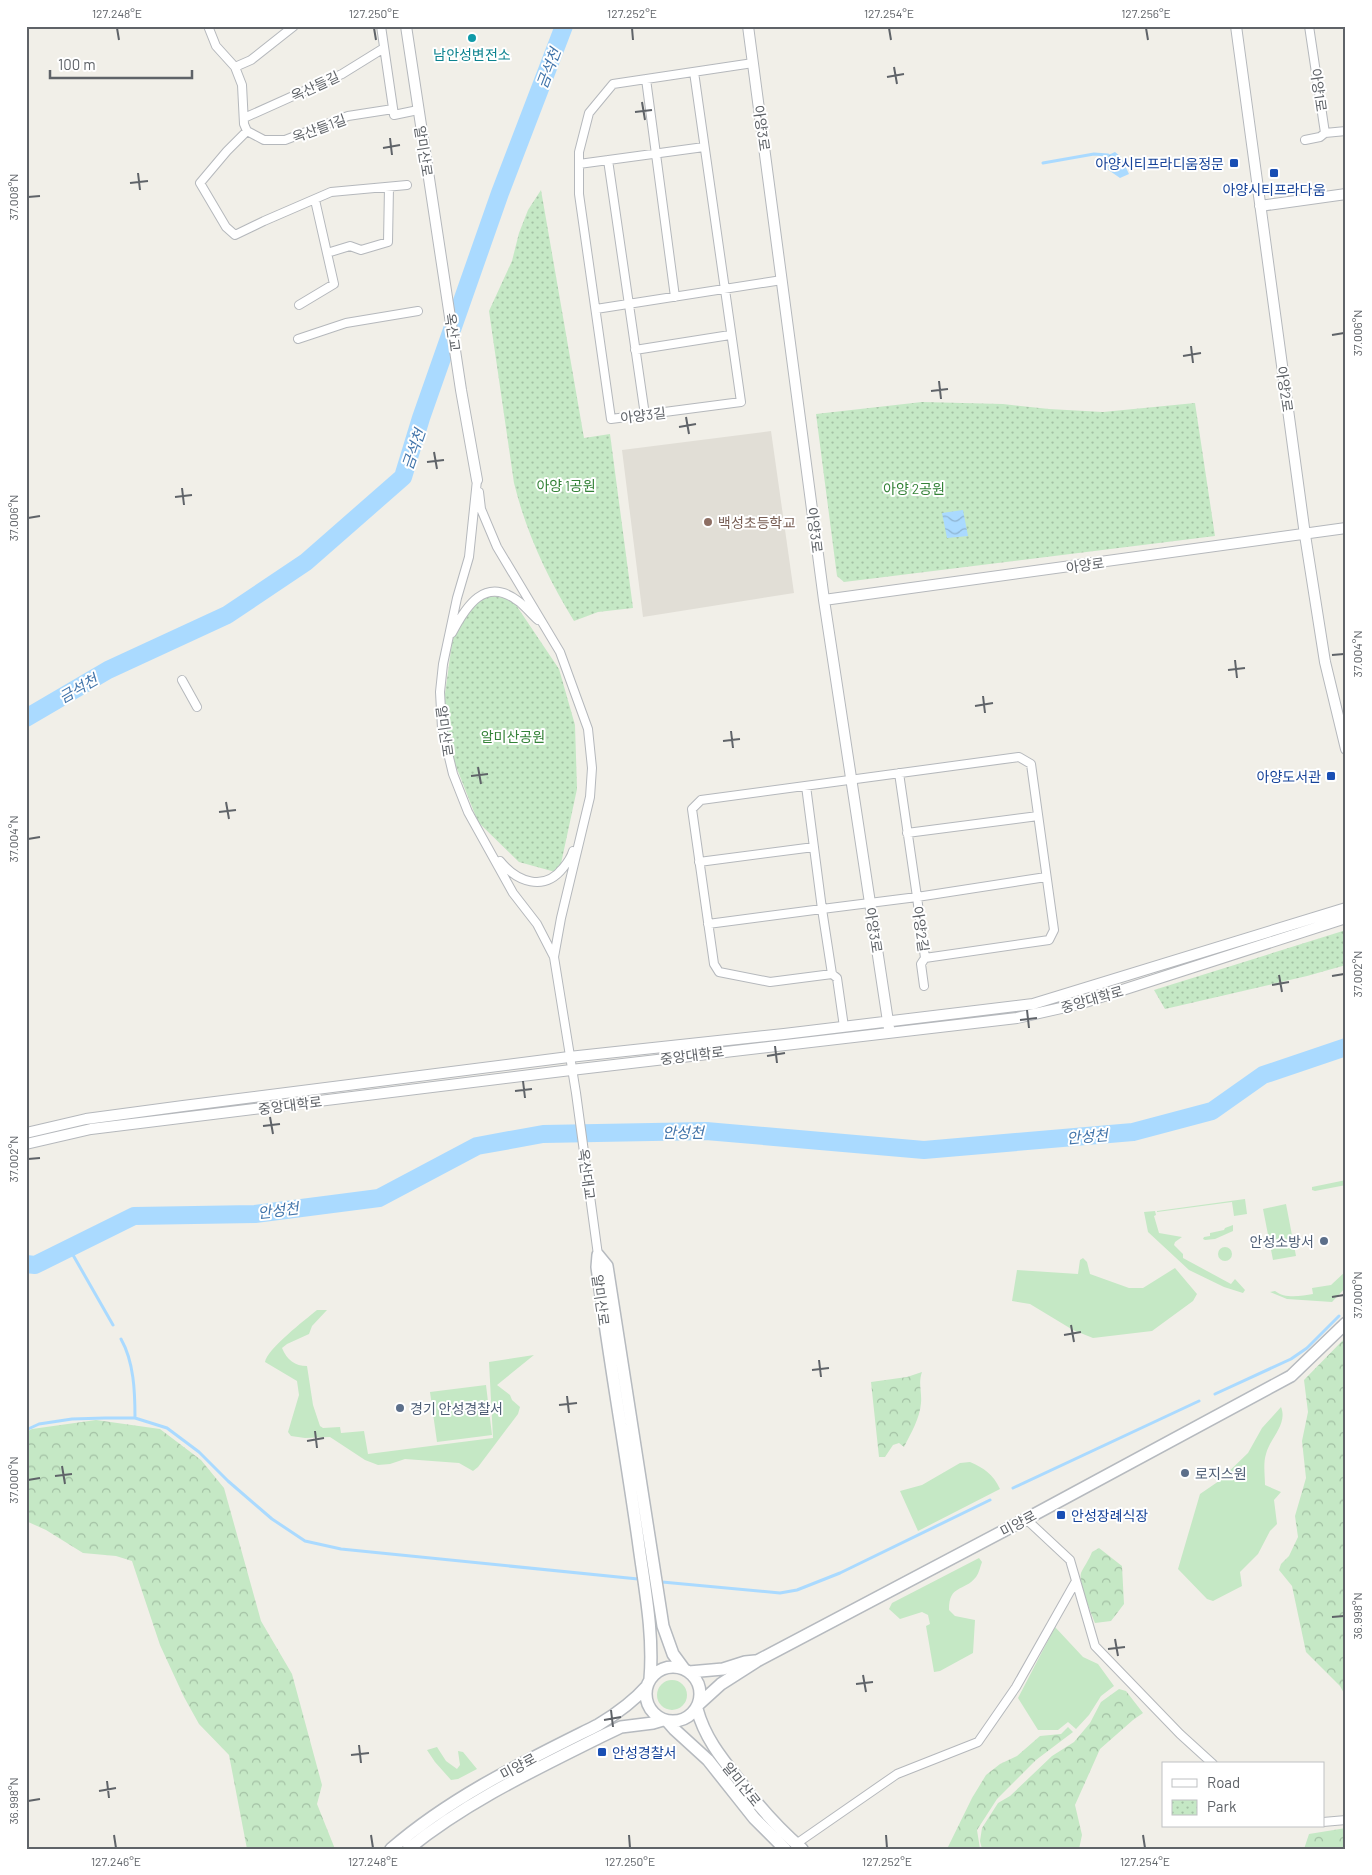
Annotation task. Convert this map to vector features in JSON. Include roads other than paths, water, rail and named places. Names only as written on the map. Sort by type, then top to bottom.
[{"type":"main road","name":"알미산로","points":[[598,1255],[607,1266],[663,1626],[673,1654],[687,1670]]},
{"type":"main road","name":"알미산로","points":[[598,1255],[596,1267],[633,1504],[649,1624],[652,1662],[649,1682]]},
{"type":"main road","name":"미양로","points":[[698,1707],[721,1684],[757,1661],[1291,1376],[1346,1323]]},
{"type":"main road","name":"미양로","points":[[687,1670],[723,1669],[745,1662],[757,1661]]},
{"type":"main road","points":[[675,1667],[687,1670],[697,1681],[701,1693],[698,1707],[689,1717],[679,1722],[665,1721],[652,1712],[646,1700],[649,1682],[657,1672],[665,1668],[675,1667]]},
{"type":"main road","name":"미양로","points":[[391,1849],[443,1808],[486,1782],[615,1715],[639,1695],[649,1682]]},
{"type":"main road","name":"알미산로","points":[[698,1707],[703,1729],[724,1762],[760,1808],[780,1830],[799,1846]]},
{"type":"main road","name":"알미산로","points":[[665,1721],[708,1760],[754,1818],[785,1849]]},
{"type":"main road","name":"미양로","points":[[408,1849],[430,1831],[466,1807],[600,1737],[621,1727],[665,1721]]},
{"type":"street","points":[[208,26],[216,46],[235,67],[242,85],[244,118],[247,131],[200,183],[226,227],[235,235],[331,192],[407,186]]},
{"type":"street","points":[[235,67],[251,60],[294,26]]},
{"type":"street","points":[[382,26],[393,112]]},
{"type":"street","name":"알미산로","points":[[406,26],[445,275]]},
{"type":"street","name":"아양3로","points":[[748,26],[824,600],[890,1032]]},
{"type":"street","name":"아양2로","points":[[1236,26],[1305,535],[1325,662],[1346,749]]},
{"type":"street","name":"아양1로","points":[[1309,26],[1325,133]]},
{"type":"street","name":"옥산들길","points":[[244,118],[342,74],[384,48]]},
{"type":"street","name":"아양3길","points":[[694,72],[740,402],[611,419],[578,194],[579,152],[589,113],[613,84],[753,63]]},
{"type":"street","points":[[646,79],[674,297]]},
{"type":"street","name":"옥산들1길","points":[[247,131],[264,140],[285,140],[348,116],[418,110]]},
{"type":"street","points":[[1305,140],[1320,138],[1325,133],[1346,130]]},
{"type":"street","points":[[579,164],[704,147]]},
{"type":"street","points":[[608,160],[645,415]]},
{"type":"street","points":[[327,253],[350,246],[361,250],[388,242],[389,187]]},
{"type":"street","points":[[1260,206],[1346,194]]},
{"type":"street","points":[[299,305],[334,284],[315,200]]},
{"type":"street","name":"옥산교","points":[[445,275],[461,390]]},
{"type":"street","points":[[596,309],[782,280]]},
{"type":"street","points":[[298,339],[346,324],[418,311]]},
{"type":"street","points":[[635,350],[730,335]]},
{"type":"street","name":"알미산로","points":[[461,390],[481,509],[497,547],[560,652],[588,729],[592,768],[586,814],[560,918],[554,958],[576,1093]]},
{"type":"street","name":"알미산로","points":[[477,480],[469,557],[447,641],[443,664],[440,692],[442,728],[453,774],[468,812],[513,893],[537,924],[554,958]]},
{"type":"street","name":"아양로","points":[[824,600],[1346,528]]},
{"type":"street","points":[[447,641],[467,608],[485,592],[498,592],[517,601],[545,627]]},
{"type":"street","points":[[182,680],[197,707]]},
{"type":"street","name":"아양2길","points":[[708,924],[916,897],[925,958],[1049,940],[1054,930],[1031,764],[1019,757],[898,773],[702,800],[692,809],[699,862],[708,924],[714,964],[719,972],[770,982],[832,974]]},
{"type":"street","points":[[898,773],[916,897],[1046,877]]},
{"type":"street","points":[[806,786],[832,974],[837,978],[844,1027]]},
{"type":"street","points":[[480,833],[512,874],[528,881],[546,882],[559,873],[572,858],[586,814]]},
{"type":"street","points":[[907,834],[1038,816]]},
{"type":"street","points":[[699,862],[814,847]]},
{"type":"street","name":"중앙대학로","points":[[26,1133],[96,1117],[569,1057],[1033,1004],[1346,908]]},
{"type":"street","name":"중앙대학로","points":[[26,1144],[91,1129],[1017,1018],[1079,1004],[1346,918]]},
{"type":"street","points":[[924,986],[921,964],[925,958]]},
{"type":"street","name":"옥산대교","points":[[576,1093],[598,1255]]},
{"type":"street","points":[[1026,1519],[1070,1560],[1096,1646],[1180,1734],[1211,1762]]},
{"type":"street","points":[[799,1846],[897,1774],[978,1742],[1016,1687],[1076,1581]]},
{"type":"street","points":[[1324,1822],[1346,1820]]},
{"type":"water","points":[[1115,152],[1121,157],[1129,174],[1120,178],[1107,169],[1104,157]]},
{"type":"water","points":[[963,510],[968,536],[947,538],[942,513]]},
{"type":"waterway","name":"금석천","points":[[26,718],[108,670],[227,615],[306,562],[403,477],[421,418],[500,193],[564,26]]},
{"type":"waterway","points":[[1043,163],[1094,154],[1108,155]]},
{"type":"waterway","name":"안성천","points":[[26,1264],[35,1265],[134,1216],[255,1214],[379,1198],[477,1146],[543,1134],[706,1131],[924,1150],[1133,1132],[1212,1111],[1263,1075],[1346,1047]]},
{"type":"waterway","points":[[69,1248],[113,1325]]},
{"type":"waterway","points":[[1215,1394],[1291,1359],[1307,1348],[1339,1316]]},
{"type":"waterway","points":[[121,1339],[131,1367],[135,1418]]},
{"type":"waterway","points":[[1013,1488],[1199,1401]]},
{"type":"waterway","points":[[26,1430],[39,1424],[72,1419],[105,1418],[135,1418],[167,1428],[199,1452],[228,1481],[272,1519],[305,1541],[341,1549],[638,1579]]},
{"type":"waterway","points":[[662,1582],[780,1593],[797,1590],[840,1573],[990,1500]]},
{"type":"place","name":"남안성변전소","points":[[472,38]]},
{"type":"place","name":"아양시티프라디움정문","points":[[1234,163]]},
{"type":"place","name":"아양시티프라다움","points":[[1274,173]]},
{"type":"place","name":"백성초등학교","points":[[708,522]]},
{"type":"place","name":"아양도서관","points":[[1331,776]]},
{"type":"place","name":"안성소방서","points":[[1324,1241]]},
{"type":"place","name":"경기 안성경찰서","points":[[400,1408]]},
{"type":"place","name":"로지스원","points":[[1185,1473]]},
{"type":"place","name":"안성장례식장","points":[[1061,1515]]},
{"type":"place","name":"안성경찰서","points":[[602,1752]]},
{"type":"park label","name":"아양 1공원","points":[[566,485]]},
{"type":"park label","name":"아양 2공원","points":[[914,488]]},
{"type":"park label","name":"알미산공원","points":[[513,736]]}]
